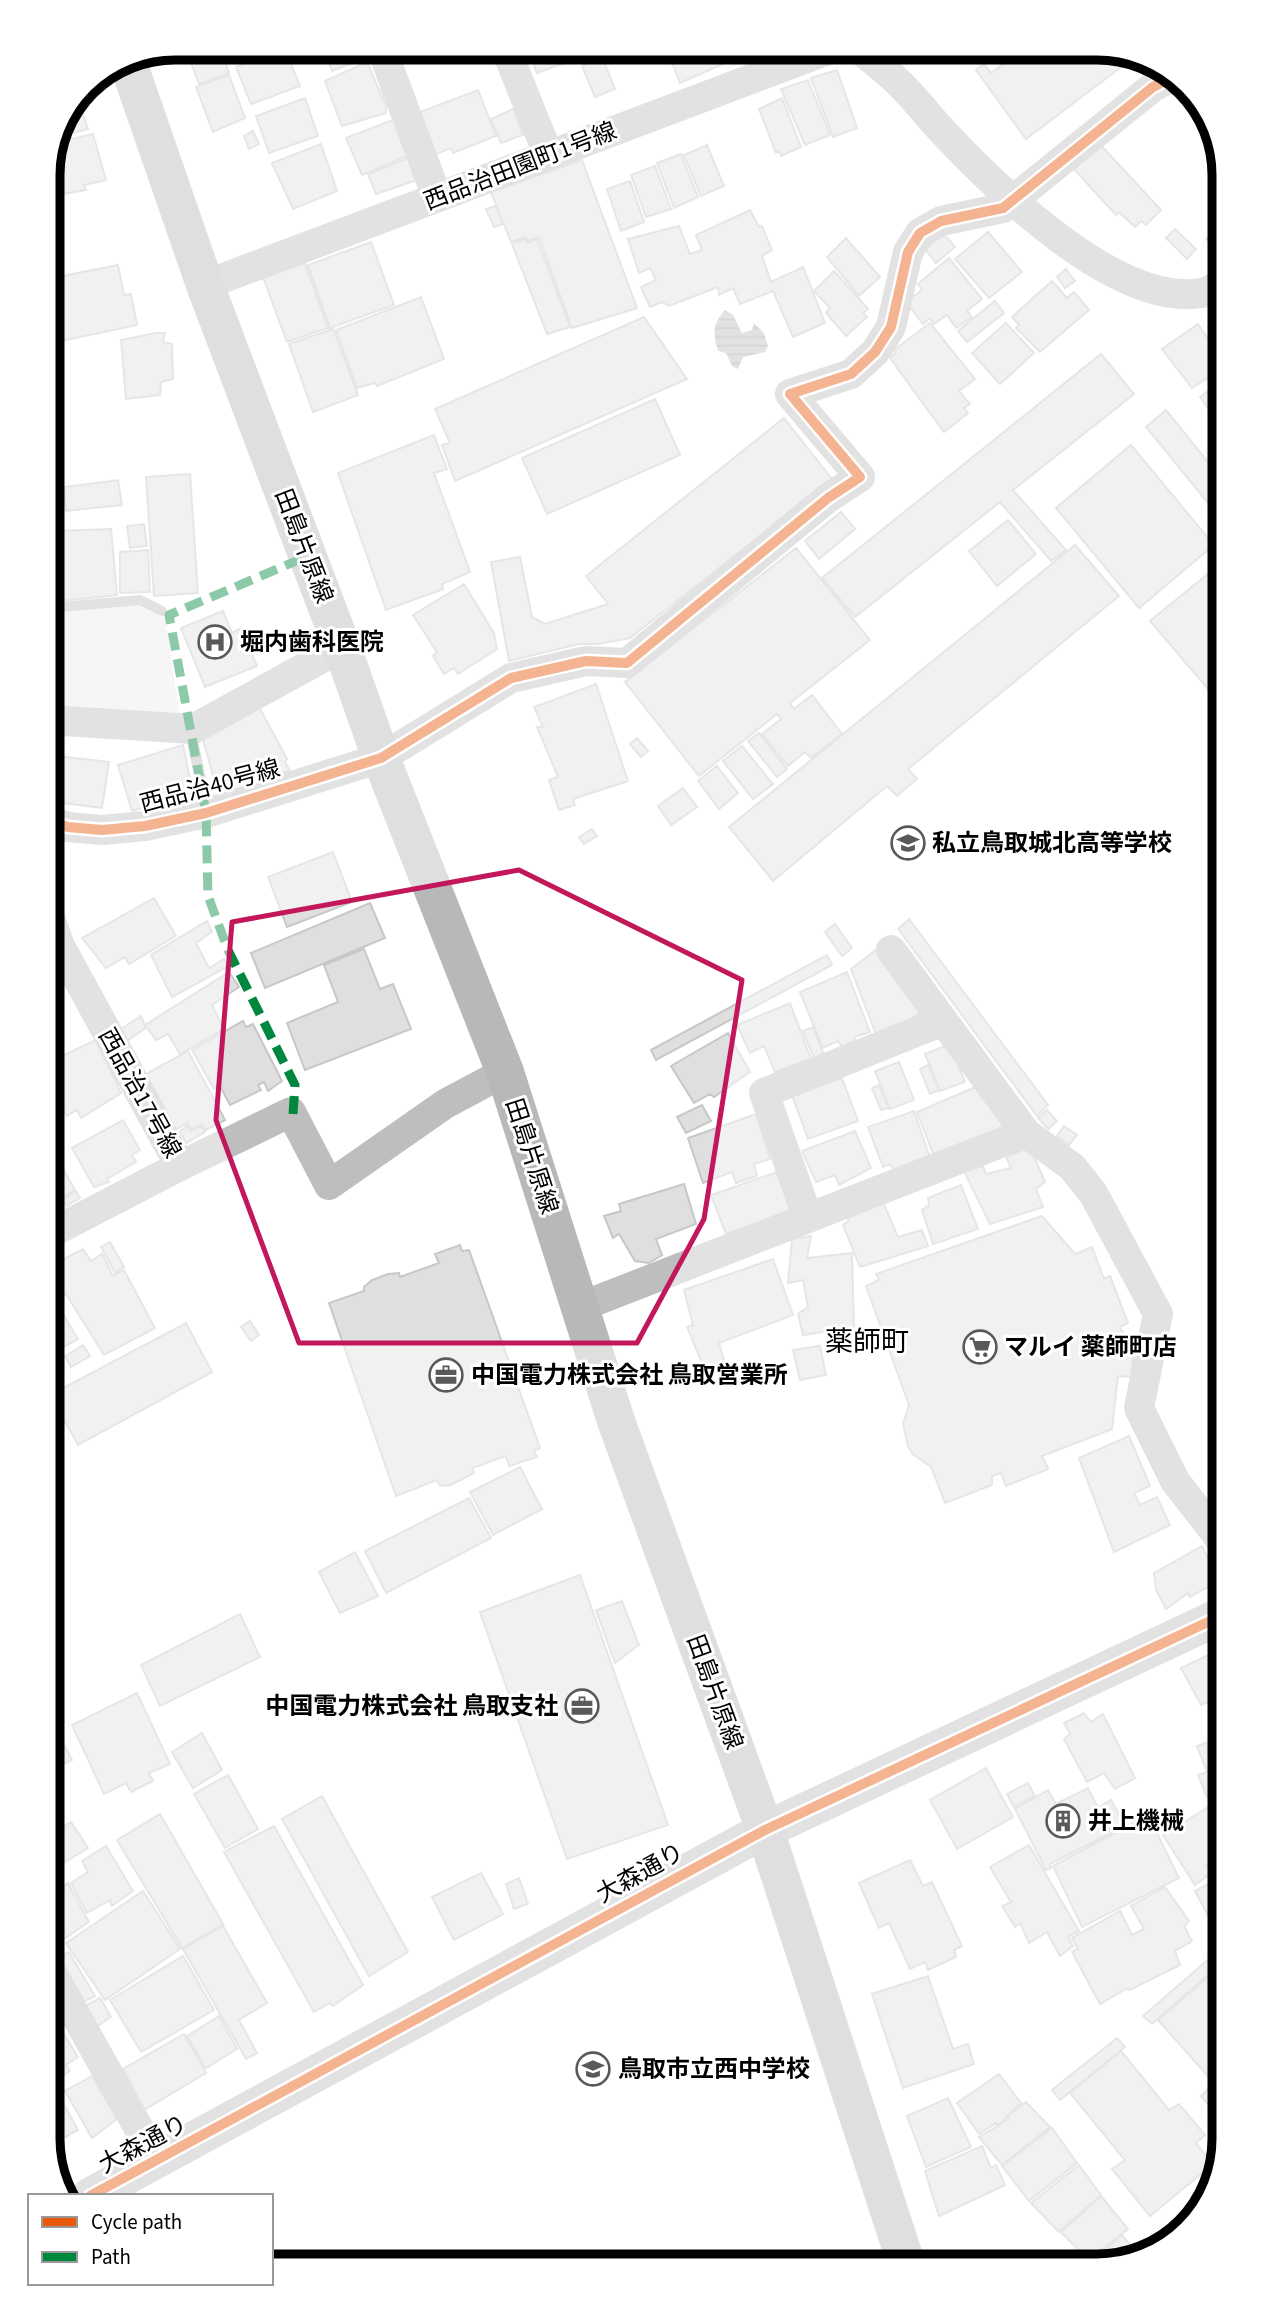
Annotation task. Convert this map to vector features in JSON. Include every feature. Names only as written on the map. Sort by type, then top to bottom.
[{"type":"main road","name":"田島片原線","points":[[130,69],[205,285],[342,647],[381,758],[505,1072],[616,1421],[765,1830],[903,2254]]},
{"type":"street","points":[[386,60],[437,197]]},
{"type":"street","points":[[510,60],[548,154]]},
{"type":"street","name":"西品治田園町1号線","points":[[205,285],[801,60]]},
{"type":"street","points":[[873,60],[899,82],[946,135],[1014,201],[1092,262],[1130,281],[1164,292],[1202,293],[1212,288]]},
{"type":"street","points":[[1014,201],[1142,95],[1165,82]]},
{"type":"street","name":"西品治40号線","points":[[60,824],[102,830],[145,826],[206,813],[381,758],[511,678],[586,661],[627,663],[828,498],[859,477],[790,394],[851,374],[875,352],[891,327],[908,252],[920,233],[941,222],[979,215],[1003,208],[1014,201]]},
{"type":"street","points":[[60,721],[192,729],[342,647]]},
{"type":"street","points":[[891,950],[1026,1133],[1072,1167],[1093,1193],[1157,1314],[1139,1408],[1175,1482],[1212,1529]]},
{"type":"street","name":"西品治17号線","points":[[60,956],[180,1166],[291,1112],[330,1185],[445,1104],[505,1072]]},
{"type":"street","points":[[808,1218],[764,1093],[943,1021]]},
{"type":"street","points":[[580,1307],[1026,1133]]},
{"type":"street","points":[[60,1228],[180,1166]]},
{"type":"street","name":"大森通り","points":[[94,2194],[765,1830],[1212,1620]]},
{"type":"street","points":[[60,1987],[156,2161]]},
{"type":"highlighted area","points":[[519,870],[742,980],[704,1219],[637,1343],[299,1343],[216,1120],[232,922]]},
{"type":"shaded area","points":[[725,310],[733,315],[742,333],[752,330],[754,323],[764,333],[768,346],[765,352],[743,357],[738,369],[732,366],[726,353],[718,351],[716,344],[716,325]]},
{"type":"shaded area","points":[[138,603],[165,616],[180,718],[60,707],[60,609]]},
{"type":"shaded area","points":[[198,741],[209,792],[198,795],[187,742]]},
{"type":"building","points":[[190,60],[224,60],[229,73],[199,84]]},
{"type":"building","points":[[252,60],[289,60],[300,86],[251,104],[236,67]]},
{"type":"building","points":[[327,60],[360,60],[332,71]]},
{"type":"building","points":[[532,60],[568,62],[537,73]]},
{"type":"building","points":[[595,60],[603,60],[615,89],[595,97],[582,66]]},
{"type":"building","points":[[671,60],[727,60],[728,62],[680,83]]},
{"type":"building","points":[[1008,60],[1105,60],[1124,65],[1026,139],[976,70],[984,64],[991,73]]},
{"type":"building","points":[[367,62],[386,106],[386,113],[342,126],[325,81]]},
{"type":"building","points":[[837,70],[857,128],[833,137],[811,78]]},
{"type":"building","points":[[229,75],[245,118],[213,132],[196,87]]},
{"type":"building","points":[[808,80],[830,135],[805,145],[781,89]]},
{"type":"building","points":[[478,90],[496,136],[453,153],[451,148],[431,156],[415,114]]},
{"type":"building","points":[[305,98],[318,136],[269,153],[256,116]]},
{"type":"building","points":[[782,98],[801,147],[781,156],[779,151],[776,153],[759,109]]},
{"type":"building","points":[[81,109],[88,129],[67,135]]},
{"type":"building","points":[[513,109],[523,135],[501,143],[491,119]]},
{"type":"building","points":[[395,119],[409,155],[362,175],[346,138]]},
{"type":"building","points":[[253,131],[259,144],[249,149],[244,136]]},
{"type":"building","points":[[93,134],[106,180],[84,185],[86,190],[60,195],[60,167],[65,141]]},
{"type":"building","points":[[1097,141],[1161,210],[1146,225],[1141,221],[1135,227],[1119,212],[1116,215],[1071,166]]},
{"type":"building","points":[[321,144],[337,191],[293,209],[272,163]]},
{"type":"building","points":[[707,145],[724,186],[701,196],[684,155]]},
{"type":"building","points":[[681,154],[698,197],[674,208],[657,163]]},
{"type":"building","points":[[411,157],[420,179],[376,194],[368,174]]},
{"type":"building","points":[[582,160],[637,308],[572,328],[539,237],[529,241],[525,237],[511,242],[491,192]]},
{"type":"building","points":[[655,166],[671,209],[646,217],[631,175]]},
{"type":"building","points":[[630,181],[644,222],[621,231],[607,189]]},
{"type":"building","points":[[496,206],[503,224],[494,227],[486,209]]},
{"type":"building","points":[[750,210],[759,227],[762,226],[772,250],[762,256],[771,282],[803,267],[825,323],[793,337],[773,291],[740,304],[733,288],[719,295],[718,287],[669,306],[662,302],[650,307],[641,287],[656,280],[650,268],[639,273],[628,239],[679,226],[690,254],[702,250],[696,235]]},
{"type":"building","points":[[1175,229],[1196,249],[1187,259],[1166,238]]},
{"type":"building","points":[[988,232],[1022,272],[989,298],[955,259]]},
{"type":"building","points":[[1212,232],[1212,244],[1206,239]]},
{"type":"building","points":[[944,234],[955,247],[936,263],[925,249]]},
{"type":"building","points":[[846,238],[880,277],[859,296],[827,257]]},
{"type":"building","points":[[525,239],[528,243],[537,239],[570,327],[547,334],[512,244]]},
{"type":"building","points":[[371,242],[394,305],[330,328],[308,265]]},
{"type":"building","points":[[949,258],[982,299],[967,311],[972,317],[956,328],[947,315],[934,324],[930,318],[923,324],[906,302],[922,290],[918,284]]},
{"type":"building","points":[[305,263],[328,328],[287,342],[263,277]]},
{"type":"building","points":[[118,265],[124,295],[131,294],[137,325],[60,341],[60,276]]},
{"type":"building","points":[[1066,269],[1075,281],[1065,288],[1057,277]]},
{"type":"building","points":[[834,271],[868,309],[863,313],[867,317],[846,336],[826,313],[830,308],[814,291]]},
{"type":"building","points":[[1052,281],[1067,298],[1074,292],[1089,310],[1040,352],[1016,328],[1019,325],[1012,317]]},
{"type":"building","points":[[421,297],[444,359],[377,386],[375,383],[357,388],[336,330]]},
{"type":"building","points":[[995,301],[1004,313],[967,342],[958,331]]},
{"type":"building","points":[[644,317],[687,379],[455,481],[442,445],[450,443],[435,409]]},
{"type":"building","points":[[930,323],[975,379],[959,391],[970,404],[964,408],[968,413],[944,432],[890,358],[896,352],[894,350]]},
{"type":"building","points":[[1006,323],[1034,353],[1000,384],[972,353]]},
{"type":"building","points":[[1198,324],[1212,344],[1212,375],[1192,388],[1162,349]]},
{"type":"building","points":[[333,329],[358,395],[313,412],[289,344]]},
{"type":"building","points":[[165,333],[163,342],[172,344],[173,379],[161,382],[160,395],[126,399],[121,340]]},
{"type":"building","points":[[1101,354],[1134,394],[1013,490],[1066,550],[1051,561],[1000,502],[855,617],[822,578]]},
{"type":"building","points":[[1212,388],[1212,414],[1200,397]]},
{"type":"building","points":[[655,399],[680,455],[547,514],[522,458]]},
{"type":"building","points":[[1166,410],[1212,467],[1212,508],[1146,427]]},
{"type":"building","points":[[784,418],[832,479],[630,638],[598,644],[579,644],[509,661],[491,562],[520,557],[532,617],[545,624],[608,604],[586,576]]},
{"type":"building","points":[[434,435],[447,469],[434,473],[470,572],[442,584],[443,589],[386,610],[338,473]]},
{"type":"building","points":[[1131,445],[1212,543],[1212,547],[1139,608],[1056,508]]},
{"type":"building","points":[[190,474],[198,593],[154,596],[146,477]]},
{"type":"building","points":[[118,480],[122,505],[66,511],[64,487]]},
{"type":"building","points":[[841,512],[855,529],[819,559],[805,541]]},
{"type":"building","points":[[1008,520],[1036,554],[997,586],[969,551]]},
{"type":"building","points":[[144,524],[147,546],[130,548],[127,526]]},
{"type":"building","points":[[111,529],[117,595],[62,601],[60,531]]},
{"type":"building","points":[[1075,545],[1119,596],[908,769],[917,779],[897,796],[887,786],[773,881],[729,827]]},
{"type":"building","points":[[796,548],[870,640],[790,703],[794,709],[812,695],[842,734],[811,758],[805,752],[788,766],[762,734],[781,719],[777,714],[699,776],[625,682]]},
{"type":"building","points":[[148,550],[150,592],[120,593],[120,552]]},
{"type":"building","points":[[1212,571],[1212,694],[1150,621]]},
{"type":"building","points":[[464,584],[494,633],[497,649],[458,674],[454,668],[444,674],[433,656],[437,652],[413,615]]},
{"type":"building","points":[[223,611],[232,633],[241,628],[257,666],[205,687],[181,628]]},
{"type":"building","points":[[596,684],[628,781],[573,799],[575,805],[559,810],[549,780],[558,777],[537,727],[543,727],[534,707]]},
{"type":"building","points":[[259,707],[287,759],[285,762],[290,771],[217,790],[202,736]]},
{"type":"building","points":[[759,733],[787,769],[777,777],[748,741]]},
{"type":"building","points":[[637,738],[648,751],[641,757],[630,744]]},
{"type":"building","points":[[183,745],[193,793],[132,811],[118,765]]},
{"type":"building","points":[[742,746],[773,784],[753,799],[723,761]]},
{"type":"building","points":[[60,756],[109,762],[102,808],[60,803]]},
{"type":"building","points":[[717,766],[738,793],[719,809],[698,781]]},
{"type":"building","points":[[683,788],[697,807],[671,825],[658,806]]},
{"type":"building","points":[[592,829],[597,836],[584,844],[579,837]]},
{"type":"building","points":[[333,852],[352,902],[287,927],[268,877]]},
{"type":"building","points":[[154,898],[176,936],[129,964],[125,957],[106,968],[82,938]]},
{"type":"building","points":[[370,903],[385,938],[265,988],[251,953]]},
{"type":"building","points":[[909,919],[1048,1105],[1037,1116],[898,929]]},
{"type":"building","points":[[207,921],[212,932],[196,943],[209,968],[224,959],[228,966],[172,997],[151,955]]},
{"type":"building","points":[[835,924],[852,948],[842,956],[825,932]]},
{"type":"building","points":[[364,949],[380,989],[393,984],[411,1029],[305,1070],[287,1023],[338,1002],[324,965]]},
{"type":"building","points":[[877,949],[924,1010],[907,1022],[876,1034],[851,969]]},
{"type":"building","points":[[827,955],[832,965],[656,1060],[651,1050]]},
{"type":"building","points":[[229,972],[239,987],[212,1005],[224,1029],[180,1054],[168,1034],[156,1040],[145,1025]]},
{"type":"building","points":[[847,972],[870,1032],[854,1037],[856,1043],[842,1047],[838,1041],[823,1048],[800,992]]},
{"type":"building","points":[[790,1003],[811,1059],[775,1072],[764,1046],[750,1053],[737,1025]]},
{"type":"building","points":[[141,1016],[146,1028],[124,1043],[118,1031]]},
{"type":"building","points":[[243,1021],[246,1027],[253,1024],[282,1081],[268,1091],[264,1082],[258,1085],[261,1090],[230,1105],[220,1086],[214,1089],[192,1050]]},
{"type":"building","points":[[813,1027],[824,1055],[814,1058],[803,1031]]},
{"type":"building","points":[[728,1033],[750,1072],[714,1097],[710,1094],[694,1103],[671,1066]]},
{"type":"building","points":[[96,1040],[121,1093],[81,1118],[77,1110],[67,1116],[60,1103],[60,1057]]},
{"type":"building","points":[[950,1044],[965,1082],[940,1091],[925,1054]]},
{"type":"building","points":[[188,1051],[225,1120],[206,1130],[202,1124],[191,1130],[188,1123],[174,1130],[140,1077]]},
{"type":"building","points":[[899,1062],[914,1100],[890,1109],[875,1071]]},
{"type":"building","points":[[928,1065],[939,1090],[930,1094],[920,1069]]},
{"type":"building","points":[[842,1078],[858,1121],[808,1139],[792,1095]]},
{"type":"building","points":[[879,1085],[889,1108],[881,1110],[872,1088]]},
{"type":"building","points":[[980,1085],[1011,1127],[934,1156],[917,1112]]},
{"type":"building","points":[[702,1105],[711,1121],[686,1133],[677,1117]]},
{"type":"building","points":[[1047,1110],[1057,1121],[1048,1129],[1038,1118]]},
{"type":"building","points":[[914,1111],[930,1158],[894,1170],[890,1164],[883,1167],[868,1127]]},
{"type":"building","points":[[756,1114],[770,1159],[754,1164],[757,1176],[736,1183],[732,1172],[703,1183],[688,1138]]},
{"type":"building","points":[[123,1120],[140,1150],[132,1155],[136,1162],[107,1179],[109,1182],[94,1187],[72,1148]]},
{"type":"building","points":[[187,1126],[191,1131],[202,1126],[205,1132],[186,1143],[180,1131]]},
{"type":"building","points":[[1064,1126],[1077,1135],[1069,1145],[1057,1136]]},
{"type":"building","points":[[855,1131],[871,1168],[839,1185],[835,1175],[816,1182],[802,1151]]},
{"type":"building","points":[[1030,1147],[1045,1182],[1036,1189],[1043,1207],[990,1224],[964,1171],[983,1166],[986,1174],[1011,1168],[1006,1157]]},
{"type":"building","points":[[60,1163],[75,1190],[60,1199]]},
{"type":"building","points":[[777,1172],[791,1212],[726,1234],[711,1195]]},
{"type":"building","points":[[684,1184],[696,1224],[656,1239],[662,1255],[649,1263],[635,1261],[619,1234],[613,1238],[604,1216],[621,1211],[619,1204]]},
{"type":"building","points":[[961,1185],[978,1229],[933,1244],[922,1210],[929,1205],[928,1198]]},
{"type":"building","points":[[76,1191],[80,1198],[66,1206],[63,1199]]},
{"type":"building","points":[[883,1202],[898,1237],[922,1230],[928,1246],[860,1267],[843,1225],[849,1221],[846,1214]]},
{"type":"building","points":[[1042,1216],[1075,1254],[1092,1247],[1104,1279],[1110,1276],[1128,1323],[1120,1327],[1125,1337],[1135,1338],[1131,1377],[1118,1376],[1112,1429],[1042,1456],[1048,1469],[1006,1486],[1001,1473],[992,1476],[992,1485],[945,1503],[931,1467],[913,1454],[908,1446],[903,1424],[909,1405],[866,1286],[879,1280],[876,1274]]},
{"type":"building","points":[[811,1236],[807,1258],[852,1253],[854,1327],[803,1335],[798,1314],[808,1307],[803,1280],[788,1283],[792,1239]]},
{"type":"building","points":[[110,1242],[124,1267],[115,1273],[101,1247]]},
{"type":"building","points":[[460,1245],[462,1251],[469,1250],[540,1448],[534,1451],[537,1457],[509,1466],[506,1456],[472,1468],[474,1473],[451,1485],[440,1486],[437,1480],[396,1496],[329,1303],[364,1291],[364,1287],[372,1280],[388,1274],[399,1273],[400,1277],[439,1263],[435,1254]]},
{"type":"building","points":[[83,1249],[91,1261],[102,1254],[113,1276],[124,1270],[155,1328],[104,1355],[66,1294],[63,1296],[60,1290],[60,1261]]},
{"type":"building","points":[[773,1259],[793,1315],[719,1343],[724,1361],[705,1370],[687,1327],[693,1325],[684,1290]]},
{"type":"building","points":[[60,1309],[78,1339],[60,1349]]},
{"type":"building","points":[[250,1321],[259,1335],[251,1341],[241,1327]]},
{"type":"building","points":[[186,1323],[212,1372],[78,1445],[60,1413],[60,1390]]},
{"type":"building","points":[[83,1345],[90,1356],[71,1367],[65,1356]]},
{"type":"building","points":[[820,1346],[826,1375],[800,1380],[793,1350]]},
{"type":"building","points":[[1129,1436],[1150,1486],[1134,1493],[1140,1505],[1157,1497],[1170,1525],[1114,1552],[1079,1458]]},
{"type":"building","points":[[520,1467],[542,1509],[493,1535],[470,1492]]},
{"type":"building","points":[[469,1498],[491,1538],[386,1593],[365,1551]]},
{"type":"building","points":[[1202,1546],[1212,1565],[1212,1585],[1190,1597],[1188,1593],[1166,1609],[1156,1590],[1154,1573]]},
{"type":"building","points":[[355,1552],[378,1596],[340,1613],[319,1572]]},
{"type":"building","points":[[580,1575],[668,1825],[567,1859],[480,1612]]},
{"type":"building","points":[[622,1601],[639,1645],[615,1663],[596,1610]]},
{"type":"building","points":[[240,1614],[260,1657],[160,1706],[141,1665]]},
{"type":"building","points":[[1212,1653],[1212,1700],[1201,1705],[1181,1668]]},
{"type":"building","points":[[137,1693],[170,1764],[149,1773],[153,1781],[131,1792],[126,1783],[104,1794],[72,1725]]},
{"type":"building","points":[[1084,1713],[1091,1722],[1103,1714],[1135,1778],[1115,1789],[1104,1773],[1087,1782],[1064,1739],[1070,1734],[1064,1723]]},
{"type":"building","points":[[202,1733],[222,1770],[193,1788],[172,1752]]},
{"type":"building","points":[[60,1737],[72,1760],[60,1766]]},
{"type":"building","points":[[1212,1741],[1212,1796],[1207,1797],[1198,1775],[1207,1772],[1197,1746]]},
{"type":"building","points":[[986,1768],[1013,1817],[957,1849],[930,1800]]},
{"type":"building","points":[[228,1775],[258,1829],[225,1848],[194,1794]]},
{"type":"building","points":[[1028,1783],[1035,1796],[1014,1807],[1007,1794]]},
{"type":"building","name":"井上機械","points":[[1088,1788],[1111,1833],[1050,1864],[1051,1868],[1046,1870],[1015,1809],[1048,1790],[1056,1804]]},
{"type":"building","points":[[322,1796],[408,1952],[369,1976],[282,1819]]},
{"type":"building","points":[[1111,1800],[1125,1825],[1112,1832],[1099,1807]]},
{"type":"building","points":[[1212,1805],[1212,1865],[1210,1862],[1206,1865],[1211,1873],[1195,1885],[1163,1835]]},
{"type":"building","points":[[160,1814],[223,1924],[182,1948],[117,1840]]},
{"type":"building","points":[[1148,1815],[1179,1878],[1082,1927],[1053,1866]]},
{"type":"building","points":[[71,1822],[88,1848],[60,1865],[60,1829]]},
{"type":"building","points":[[274,1826],[363,1985],[333,2006],[330,2003],[314,2012],[224,1852]]},
{"type":"building","points":[[1029,1845],[1079,1931],[1068,1937],[1073,1946],[1060,1956],[1047,1932],[1029,1943],[1020,1923],[1015,1927],[1002,1906],[1011,1902],[990,1867]]},
{"type":"building","points":[[106,1846],[133,1891],[112,1906],[110,1900],[87,1913],[71,1883],[88,1872],[82,1861]]},
{"type":"building","points":[[910,1860],[923,1886],[932,1882],[962,1946],[954,1950],[956,1957],[928,1970],[925,1962],[910,1969],[889,1923],[879,1928],[859,1883]]},
{"type":"building","points":[[481,1873],[503,1914],[454,1940],[432,1897]]},
{"type":"building","points":[[519,1878],[528,1904],[514,1909],[506,1884]]},
{"type":"building","points":[[68,1883],[89,1922],[60,1942],[60,1889]]},
{"type":"building","points":[[1210,1883],[1212,1923],[1195,1891]]},
{"type":"building","points":[[1165,1887],[1189,1921],[1184,1926],[1192,1941],[1175,1951],[1180,1965],[1100,2004],[1072,1952],[1078,1949],[1072,1938],[1120,1911],[1132,1935],[1144,1929],[1131,1906]]},
{"type":"building","points":[[143,1891],[180,1949],[105,2000],[66,1943]]},
{"type":"building","points":[[223,1926],[267,2003],[239,2020],[257,2053],[246,2059],[183,1949]]},
{"type":"building","points":[[69,1952],[95,1996],[81,2003],[60,1964],[60,1956]]},
{"type":"building","points":[[183,1956],[214,2010],[141,2052],[110,2000]]},
{"type":"building","points":[[1212,1956],[1212,1971],[1152,2024],[1143,2016]]},
{"type":"building","points":[[928,1976],[953,2049],[968,2044],[974,2064],[903,2088],[872,1994]]},
{"type":"building","points":[[1209,1976],[1212,1979],[1212,2081],[1158,2020]]},
{"type":"building","points":[[100,1998],[111,2017],[97,2026],[85,2006]]},
{"type":"building","points":[[219,2016],[237,2049],[206,2068],[187,2036]]},
{"type":"building","points":[[60,2028],[78,2057],[66,2065],[70,2071],[60,2077]]},
{"type":"building","points":[[184,2034],[206,2073],[144,2110],[123,2069]]},
{"type":"building","points":[[1117,2038],[1125,2047],[1060,2100],[1052,2090]]},
{"type":"building","points":[[1121,2051],[1169,2110],[1179,2104],[1205,2135],[1196,2143],[1210,2161],[1209,2167],[1150,2216],[1112,2169],[1125,2160],[1070,2093]]},
{"type":"building","points":[[999,2074],[1021,2103],[998,2126],[996,2123],[979,2134],[957,2103]]},
{"type":"building","points":[[92,2076],[117,2119],[92,2138],[65,2091]]},
{"type":"building","points":[[1212,2085],[1212,2108],[1201,2096]]},
{"type":"building","points":[[60,2097],[78,2130],[60,2140]]},
{"type":"building","points":[[948,2098],[971,2147],[926,2167],[907,2116]]},
{"type":"building","points":[[1026,2102],[1050,2127],[1002,2165],[979,2137],[1009,2119],[1007,2116]]},
{"type":"building","points":[[1052,2128],[1077,2163],[1029,2201],[1002,2166]]},
{"type":"building","points":[[982,2146],[991,2168],[996,2165],[1005,2185],[939,2216],[925,2171]]},
{"type":"building","points":[[1079,2165],[1101,2195],[1059,2232],[1031,2203]]},
{"type":"building","points":[[1101,2196],[1128,2229],[1096,2254],[1082,2254],[1061,2232]]},
{"type":"building","points":[[1122,2235],[1132,2248],[1120,2251],[1101,2254]]},
{"type":"waterway","points":[[60,607],[140,600],[162,611]]},
{"type":"marked path","points":[[293,1114],[295,1085],[228,950],[208,896],[206,813],[169,615],[308,556]]},
{"type":"cycle path","points":[[60,824],[102,830],[145,826],[206,813],[381,758],[511,678],[586,661],[627,663],[828,498],[860,477],[790,394],[851,374],[875,352],[891,327],[908,252],[920,233],[941,221],[1003,208],[1153,87],[1164,81]]},
{"type":"cycle path","points":[[94,2194],[765,1830],[1212,1620]]},
{"type":"place","name":"堀内歯科医院","points":[[215,642]]},
{"type":"place","name":"私立鳥取城北高等学校","points":[[908,843]]},
{"type":"place","name":"マルイ 薬師町店","points":[[980,1347]]},
{"type":"place","name":"中国電力株式会社 鳥取営業所","points":[[446,1375]]},
{"type":"place","name":"中国電力株式会社 鳥取支社","points":[[582,1706]]},
{"type":"place","name":"井上機械","points":[[1063,1821]]},
{"type":"place","name":"鳥取市立西中学校","points":[[593,2069]]},
{"type":"district","name":"薬師町","points":[[867,1341]]}]
